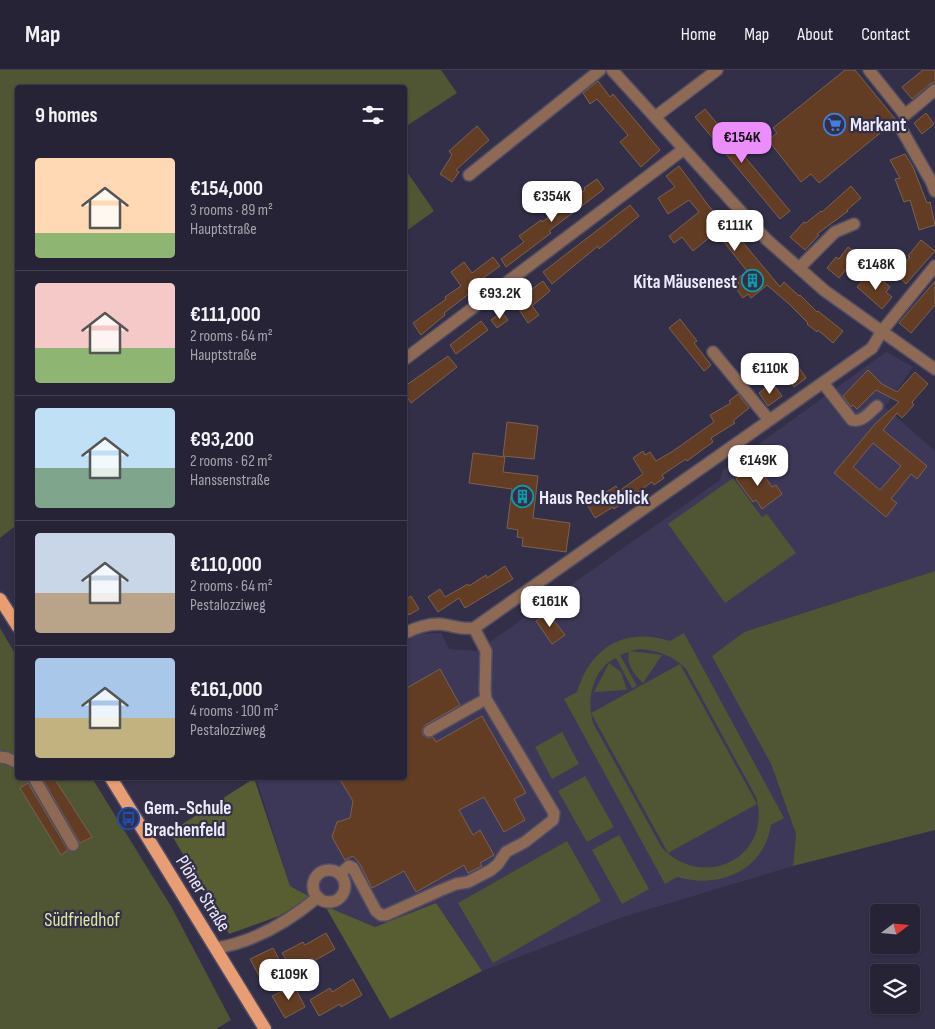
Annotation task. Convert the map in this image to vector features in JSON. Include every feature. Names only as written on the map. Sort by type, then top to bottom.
[{"type":"main road","points":[[0,599],[15,622]]},
{"type":"main road","name":"Plöner Straße","points":[[112,780],[265,1029]]},
{"type":"street","points":[[469,175],[600,70]]},
{"type":"street","points":[[612,70],[766,240],[825,291],[935,369]]},
{"type":"street","points":[[655,117],[717,70]]},
{"type":"street","points":[[870,70],[905,115],[935,90]]},
{"type":"street","points":[[903,132],[931,181],[935,192]]},
{"type":"street","points":[[407,357],[684,149]]},
{"type":"street","points":[[799,268],[835,232],[854,224]]},
{"type":"street","points":[[407,632],[438,624],[465,629],[474,628],[872,348],[882,331],[935,266]]},
{"type":"street","points":[[713,352],[769,420]]},
{"type":"street","points":[[823,383],[852,420],[856,422],[877,406]]},
{"type":"street","points":[[340,874],[349,866],[353,868],[376,911],[381,915],[386,915],[456,884],[468,882],[491,870],[498,864],[506,852],[525,842],[553,820],[554,813],[486,699],[486,651],[474,628]]},
{"type":"street","points":[[429,731],[486,699]]},
{"type":"street","points":[[0,757],[15,762]]},
{"type":"street","points":[[35,780],[73,844]]},
{"type":"street","points":[[332,870],[340,874],[344,881],[344,890],[337,899],[327,901],[318,897],[314,890],[313,881],[320,872],[332,870]]},
{"type":"street","points":[[216,948],[229,946],[259,936],[288,919],[318,897]]},
{"type":"shaded area","points":[[886,352],[913,367],[885,407],[935,451],[935,571],[744,632],[713,656],[771,764],[796,834],[793,866],[623,917],[482,971],[436,903],[375,927],[325,906],[290,886],[257,780],[407,780],[407,640],[417,634],[441,633],[449,649],[477,651],[720,480],[723,470]]},
{"type":"green space","points":[[0,70],[441,70],[457,93],[407,126],[407,85],[15,85],[15,526],[0,538]]},
{"type":"green space","points":[[407,172],[434,211],[407,231]]},
{"type":"green space","points":[[733,478],[762,517],[767,514],[796,553],[725,603],[668,524]]},
{"type":"green space","points":[[935,571],[935,830],[793,866],[796,834],[771,764],[712,656],[744,632]]},
{"type":"green space","name":"Südfriedhof","points":[[0,628],[15,654],[15,780],[93,780],[172,908],[231,1020],[216,1029],[0,1029]]},
{"type":"green space","points":[[684,633],[784,818],[771,825],[759,855],[737,873],[708,881],[677,877],[665,884],[564,699],[577,692],[583,676],[591,663],[600,652],[612,644],[624,639],[638,637],[653,637],[670,641]],"holes":[[[641,649],[666,655],[686,669],[756,797],[759,818],[755,836],[745,851],[732,861],[715,867],[697,867],[679,861],[662,848],[593,723],[590,705],[595,681],[603,667],[616,658],[632,688],[637,686],[620,655],[629,652],[628,656],[632,669],[643,683],[662,655],[630,651]]]},
{"type":"green space","points":[[609,663],[621,672],[627,690],[594,692]]},
{"type":"green space","points":[[680,664],[757,804],[668,852],[591,713]]},
{"type":"green space","points":[[562,732],[579,764],[552,779],[535,747]]},
{"type":"green space","points":[[585,776],[614,827],[587,842],[558,791]]},
{"type":"green space","points":[[250,781],[255,781],[290,886],[310,897],[279,916],[229,934],[170,832]]},
{"type":"green space","points":[[619,835],[649,889],[622,904],[592,850]]},
{"type":"green space","points":[[567,841],[601,901],[493,963],[458,903]]},
{"type":"green space","points":[[436,903],[482,971],[390,1019],[325,906],[375,927]]},
{"type":"building","name":"Markant","points":[[845,70],[855,70],[896,120],[819,183],[811,174],[801,182],[768,140],[777,133],[773,128]]},
{"type":"building","points":[[923,70],[935,70],[935,82],[912,99],[902,87]]},
{"type":"building","points":[[598,81],[610,97],[613,94],[660,150],[641,167],[620,142],[628,135],[597,99],[590,104],[583,93]]},
{"type":"building","points":[[705,109],[790,211],[780,219],[695,117]]},
{"type":"building","points":[[926,113],[934,124],[922,134],[914,123]]},
{"type":"building","points":[[477,126],[489,140],[456,170],[459,172],[452,182],[440,174],[452,155],[449,151]]},
{"type":"building","points":[[905,154],[913,167],[927,203],[930,202],[935,225],[919,230],[910,200],[904,202],[895,179],[900,178],[890,160]]},
{"type":"building","points":[[679,166],[708,205],[741,240],[780,287],[784,282],[817,312],[843,331],[833,343],[818,330],[817,332],[807,324],[789,304],[767,285],[751,298],[748,294],[743,298],[735,287],[739,283],[736,280],[747,271],[716,232],[693,251],[682,237],[674,243],[669,236],[699,212],[689,200],[668,214],[658,198],[675,187],[666,176]]},
{"type":"building","points":[[597,179],[604,189],[506,267],[501,259],[524,242],[519,236],[541,220],[542,222]]},
{"type":"building","points":[[851,186],[861,198],[848,211],[817,234],[819,235],[805,250],[790,237],[804,222],[806,223],[822,212]]},
{"type":"building","points":[[630,205],[639,216],[599,249],[598,246],[552,284],[543,272]]},
{"type":"building","points":[[921,240],[935,251],[906,284],[895,274],[910,257],[908,256]]},
{"type":"building","points":[[848,247],[861,257],[851,269],[848,267],[839,278],[827,268],[836,257],[839,259]]},
{"type":"building","points":[[493,257],[500,266],[479,281],[482,284],[444,313],[445,315],[421,335],[413,323],[461,286],[451,272],[464,262],[472,273]]},
{"type":"building","points":[[877,276],[890,287],[886,292],[892,297],[882,309],[857,287],[866,277],[872,282]]},
{"type":"building","points":[[543,281],[550,291],[532,306],[539,315],[528,323],[514,302]]},
{"type":"building","points":[[935,281],[935,305],[911,333],[899,323]]},
{"type":"building","points":[[502,312],[508,320],[497,328],[491,320]]},
{"type":"building","points":[[680,319],[697,341],[694,343],[711,365],[704,371],[669,328]]},
{"type":"building","points":[[481,321],[488,330],[456,354],[450,345]]},
{"type":"building","points":[[448,356],[457,367],[411,403],[407,397],[407,385]]},
{"type":"building","points":[[798,366],[806,378],[794,387],[786,375]]},
{"type":"building","points":[[868,370],[882,384],[897,392],[915,372],[928,384],[912,402],[914,405],[902,418],[897,413],[883,430],[927,466],[917,479],[911,474],[891,499],[897,503],[886,517],[834,473],[875,424],[899,402],[876,390],[857,409],[853,405],[851,407],[843,396]],"holes":[[[873,443],[901,466],[880,490],[853,467]]]},
{"type":"building","points":[[772,383],[782,396],[768,406],[759,393]]},
{"type":"building","points":[[738,394],[749,408],[733,421],[735,423],[711,438],[713,442],[687,461],[686,459],[662,475],[664,478],[654,485],[652,482],[614,509],[613,507],[595,518],[585,501],[596,495],[598,497],[616,486],[619,491],[643,474],[633,458],[643,451],[645,455],[650,452],[656,461],[673,451],[714,422],[710,415],[731,403],[729,401]]},
{"type":"building","points":[[507,422],[538,426],[534,459],[503,456]]},
{"type":"building","name":"Haus Reckeblick","points":[[473,453],[505,457],[503,472],[538,476],[533,518],[570,523],[566,552],[522,546],[523,538],[517,537],[518,530],[507,528],[512,489],[469,483]]},
{"type":"building","points":[[756,464],[772,487],[776,485],[782,494],[762,509],[756,500],[753,502],[736,479]]},
{"type":"building","points":[[505,566],[513,579],[465,608],[459,598],[438,612],[428,597],[440,589],[445,597],[468,584],[469,586],[486,575],[487,578]]},
{"type":"building","points":[[411,596],[419,609],[409,615],[407,612],[407,599]]},
{"type":"building","points":[[548,613],[565,635],[552,644],[536,621]]},
{"type":"building","points":[[440,669],[460,705],[425,725],[422,730],[423,735],[428,738],[433,737],[436,742],[482,716],[526,793],[514,799],[525,820],[504,832],[484,797],[459,810],[473,835],[480,830],[494,855],[480,863],[482,866],[468,873],[464,865],[416,892],[404,871],[372,888],[360,864],[353,856],[345,860],[332,837],[337,822],[350,818],[353,801],[340,780],[407,780],[407,688]]},
{"type":"building","points":[[43,780],[55,780],[92,837],[80,843]]},
{"type":"building","points":[[28,783],[68,850],[61,855],[20,788]]},
{"type":"building","points":[[326,933],[335,949],[314,961],[312,958],[307,961],[306,959],[291,968],[282,953],[303,942],[305,945]]},
{"type":"building","points":[[273,948],[281,963],[265,971],[270,979],[263,983],[250,959]]},
{"type":"building","points":[[353,979],[362,995],[341,1007],[340,1004],[319,1016],[310,1000],[330,988],[332,992]]},
{"type":"building","points":[[294,985],[305,1007],[285,1018],[272,996]]},
{"type":"place","name":"Markant","points":[[834,124]]},
{"type":"place","name":"Kita Mäusenest","points":[[753,281]]},
{"type":"place","name":"Haus Reckeblick","points":[[523,497]]},
{"type":"place","name":"Gem.-Schule Brachenfeld","points":[[128,818]]}]
